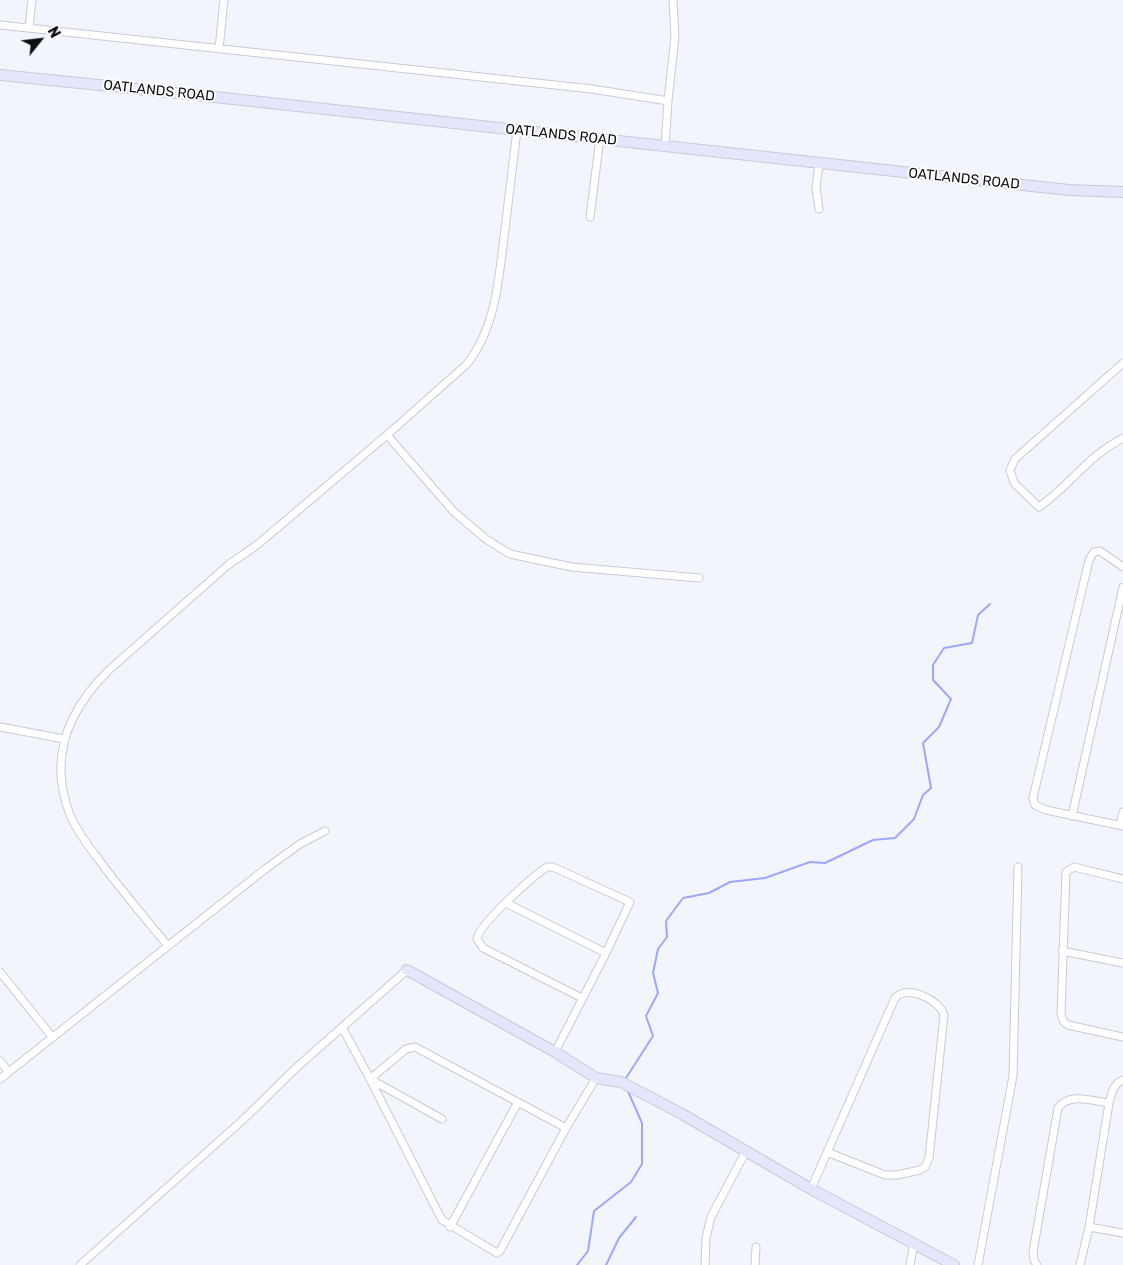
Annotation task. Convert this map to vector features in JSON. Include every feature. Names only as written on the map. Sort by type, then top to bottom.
[{"type":"street","points":[[29,28],[32,0]]},
{"type":"street","points":[[219,49],[224,0]]},
{"type":"street","points":[[665,147],[674,36],[673,0]]},
{"type":"street","points":[[0,25],[592,90],[668,101]]},
{"type":"street","name":"OATLANDS ROAD","points":[[0,75],[600,138],[819,164],[1069,190],[1123,192]]},
{"type":"street","points":[[168,946],[108,873],[86,843],[70,816],[64,795],[62,776],[64,739],[71,720],[80,703],[109,670],[228,565],[257,545],[387,436],[467,364],[475,354],[489,322],[498,291],[517,130]]},
{"type":"street","points":[[590,217],[600,138]]},
{"type":"street","points":[[819,164],[816,188],[819,209]]},
{"type":"street","points":[[1123,363],[1015,459],[1010,470],[1014,483],[1039,507],[1052,498],[1095,455],[1123,438]]},
{"type":"street","points":[[387,436],[454,512],[486,540],[510,554],[572,567],[699,578]]},
{"type":"street","points":[[1123,567],[1100,551],[1094,552],[1089,560],[1033,802],[1038,808],[1122,826],[1123,812]]},
{"type":"street","points":[[1072,816],[1123,587]]},
{"type":"street","points":[[0,727],[64,739]]},
{"type":"street","points":[[0,1079],[286,854],[325,830]]},
{"type":"street","points":[[555,1052],[606,953],[630,902],[553,867],[547,867],[491,917],[477,934],[477,939],[480,945],[582,998]]},
{"type":"street","points":[[978,1265],[1013,1076],[1018,867]]},
{"type":"street","points":[[1123,879],[1074,867],[1066,872],[1061,1014],[1064,1022],[1068,1025],[1123,1037]]},
{"type":"street","points":[[506,903],[606,953]]},
{"type":"street","points":[[1062,951],[1123,963]]},
{"type":"street","points":[[80,1265],[245,1118],[297,1067],[407,970],[555,1052],[596,1078],[621,1082],[954,1265]]},
{"type":"street","points":[[0,972],[53,1038]]},
{"type":"street","points":[[811,1188],[895,998],[904,992],[913,992],[931,1000],[939,1006],[944,1015],[929,1158],[925,1167],[897,1175],[885,1175],[827,1152]]},
{"type":"street","points":[[342,1027],[438,1216],[450,1227],[495,1252],[500,1251],[566,1128],[596,1078]]},
{"type":"street","points":[[370,1079],[406,1049],[415,1047],[566,1128]]},
{"type":"street","points":[[0,1061],[9,1072]]},
{"type":"street","points":[[370,1079],[442,1119]]},
{"type":"street","points":[[1080,1265],[1089,1227],[1109,1104],[1114,1087],[1117,1082],[1123,1080]]},
{"type":"street","points":[[1037,1265],[1033,1252],[1058,1108],[1062,1102],[1069,1098],[1109,1104]]},
{"type":"street","points":[[450,1227],[518,1102]]},
{"type":"street","points":[[705,1265],[706,1238],[712,1217],[746,1151]]},
{"type":"street","points":[[1089,1227],[1123,1233]]},
{"type":"street","points":[[910,1265],[914,1243]]},
{"type":"street","points":[[755,1265],[756,1247]]},
{"type":"waterway","points":[[626,1078],[653,1036],[646,1016],[658,993],[653,973],[658,949],[667,937],[666,921],[683,898],[709,893],[730,882],[765,878],[810,862],[825,863],[873,840],[895,838],[914,819],[923,795],[931,788],[923,743],[939,727],[951,699],[933,680],[933,665],[944,648],[972,643],[978,615],[990,604]]},
{"type":"waterway","points":[[577,1265],[588,1251],[594,1211],[631,1182],[642,1164],[642,1123],[627,1089]]},
{"type":"waterway","points":[[606,1265],[619,1238],[636,1217]]}]
